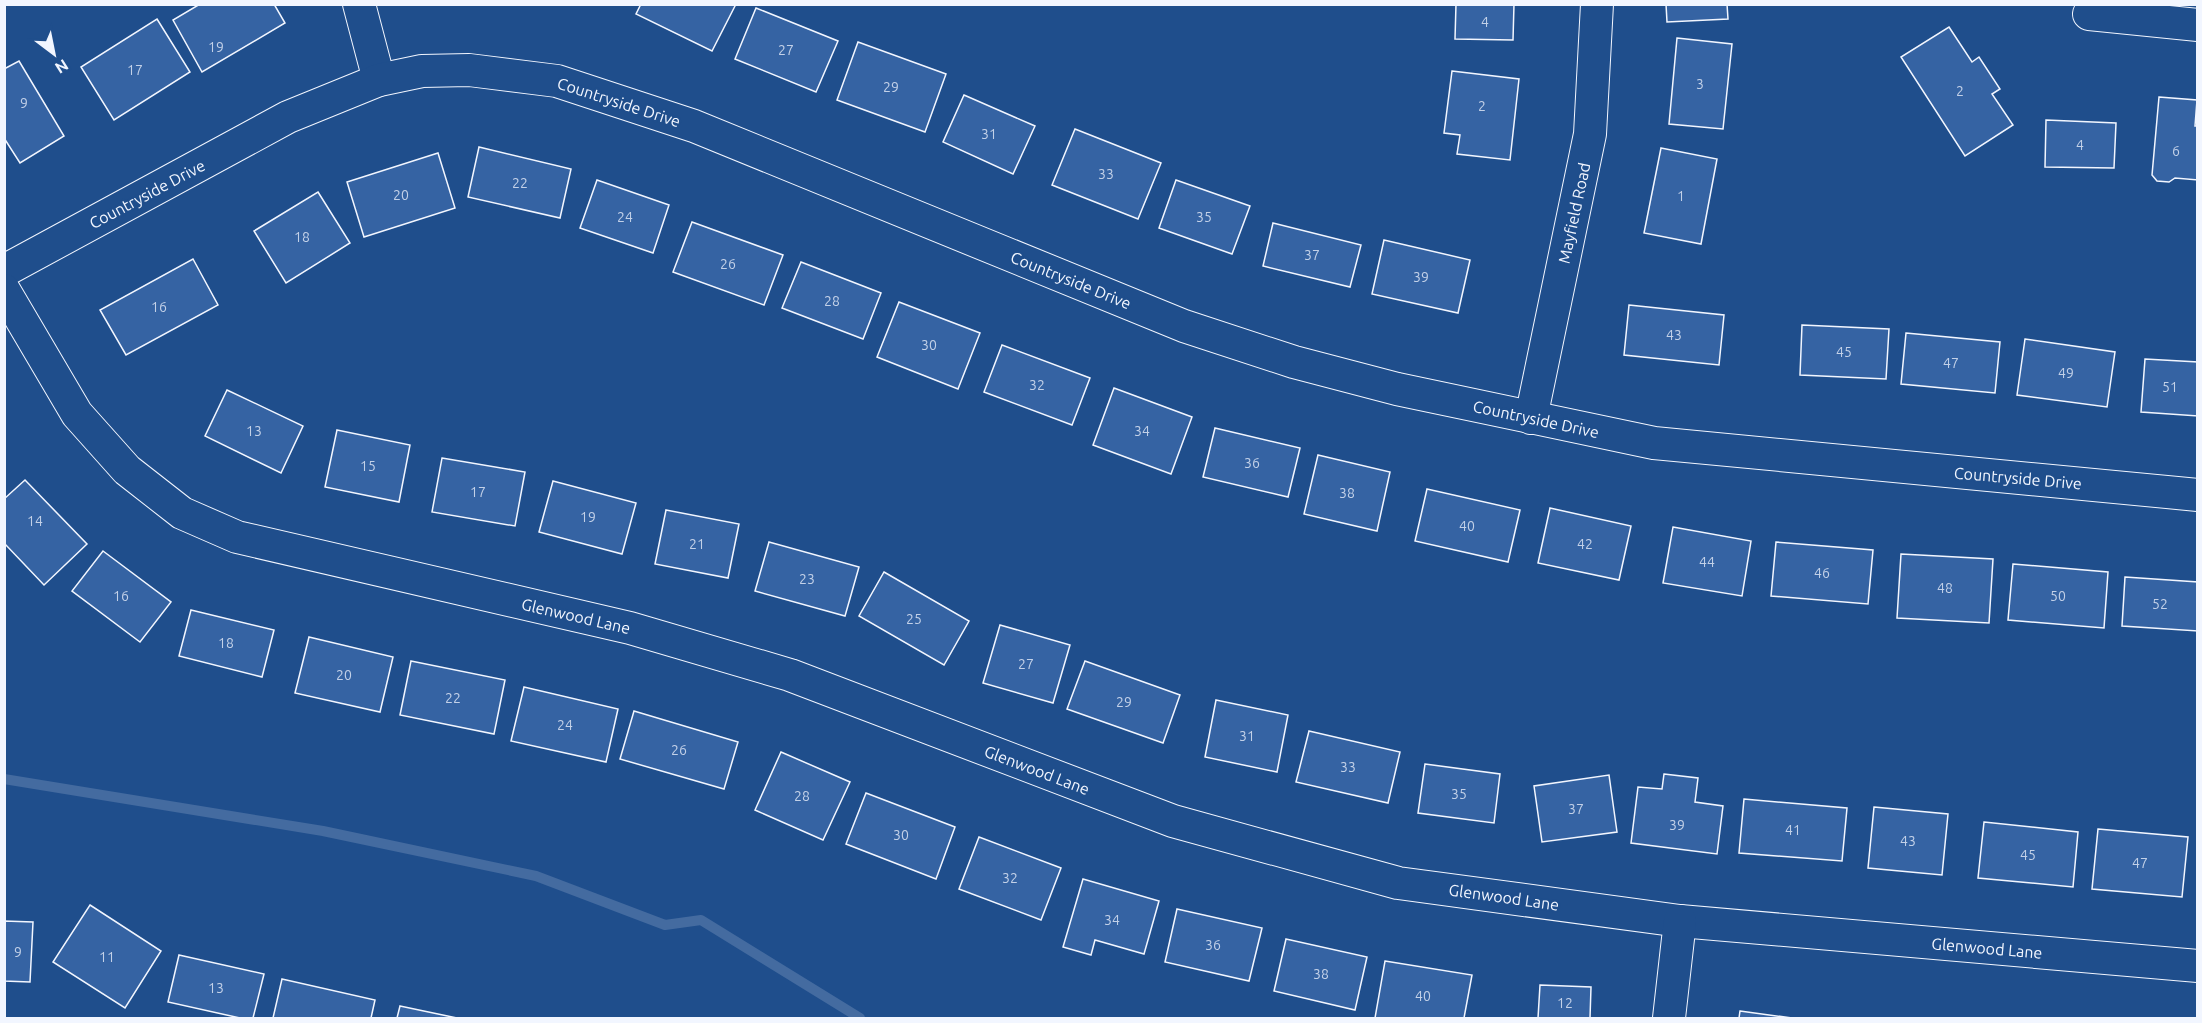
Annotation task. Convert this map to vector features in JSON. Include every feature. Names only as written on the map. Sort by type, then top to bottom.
[{"type":"street","points":[[358,4],[379,80]]},
{"type":"street","name":"Mayfield Road","points":[[1531,418],[1590,134],[1597,4]]},
{"type":"street","points":[[2089,14],[2198,25]]},
{"type":"street","name":"Countryside Drive","points":[[4,271],[288,117],[379,80],[422,71],[469,70],[557,81],[694,126],[1184,326],[1294,362],[1362,380],[1654,443],[2198,495]]},
{"type":"street","name":"Glenwood Lane","points":[[4,290],[77,414],[127,470],[182,513],[237,537],[630,628],[790,675],[1173,821],[1398,883],[1680,921],[2198,966]]},
{"type":"street","points":[[1669,1018],[1680,921]]},
{"type":"building","points":[[200,4],[274,4],[285,23],[202,72],[173,20]]},
{"type":"building","points":[[641,4],[736,4],[712,51],[636,14]]},
{"type":"building","points":[[1456,4],[1514,4],[1513,40],[1455,39]]},
{"type":"building","points":[[1666,4],[1727,4],[1728,19],[1667,22]]},
{"type":"building","points":[[756,8],[838,41],[816,92],[735,59]]},
{"type":"building","points":[[157,19],[190,72],[114,120],[81,67]]},
{"type":"building","points":[[1949,27],[1972,62],[1979,57],[2000,89],[1992,94],[2013,125],[1965,156],[1901,57]]},
{"type":"building","points":[[1677,38],[1732,44],[1723,129],[1669,124]]},
{"type":"building","points":[[858,42],[946,74],[925,132],[837,100]]},
{"type":"building","points":[[19,61],[64,136],[20,163],[4,138],[4,69]]},
{"type":"building","points":[[1452,71],[1519,79],[1510,160],[1457,154],[1460,135],[1444,133]]},
{"type":"building","points":[[964,95],[1035,126],[1013,174],[943,142]]},
{"type":"building","points":[[2159,97],[2197,100],[2195,126],[2198,126],[2198,180],[2175,178],[2169,182],[2157,181],[2152,175]]},
{"type":"building","points":[[2046,120],[2116,123],[2114,168],[2045,167]]},
{"type":"building","points":[[1075,129],[1161,163],[1138,219],[1052,185]]},
{"type":"building","points":[[479,147],[571,169],[560,218],[468,197]]},
{"type":"building","points":[[1661,148],[1717,159],[1701,244],[1644,233]]},
{"type":"building","points":[[438,153],[455,208],[364,237],[347,182]]},
{"type":"building","points":[[597,180],[669,205],[653,253],[580,228]]},
{"type":"building","points":[[1176,180],[1250,206],[1232,254],[1159,228]]},
{"type":"building","points":[[318,192],[350,243],[286,283],[254,231]]},
{"type":"building","points":[[692,222],[783,255],[764,305],[673,272]]},
{"type":"building","points":[[1273,223],[1361,245],[1350,287],[1263,266]]},
{"type":"building","points":[[1384,240],[1470,260],[1458,313],[1372,294]]},
{"type":"building","points":[[193,259],[218,305],[126,355],[100,310]]},
{"type":"building","points":[[801,262],[881,293],[863,339],[782,308]]},
{"type":"building","points":[[899,302],[980,333],[958,389],[877,357]]},
{"type":"building","points":[[1629,305],[1724,315],[1719,365],[1624,355]]},
{"type":"building","points":[[1802,325],[1889,329],[1886,379],[1800,375]]},
{"type":"building","points":[[1906,333],[2000,342],[1995,393],[1901,384]]},
{"type":"building","points":[[2025,339],[2115,352],[2107,407],[2017,395]]},
{"type":"building","points":[[1002,345],[1090,378],[1072,425],[984,392]]},
{"type":"building","points":[[2145,359],[2198,362],[2198,416],[2141,412]]},
{"type":"building","points":[[1114,388],[1192,417],[1171,474],[1093,445]]},
{"type":"building","points":[[227,390],[303,426],[281,473],[205,436]]},
{"type":"building","points":[[1215,428],[1300,448],[1288,497],[1203,477]]},
{"type":"building","points":[[337,430],[410,445],[399,502],[325,487]]},
{"type":"building","points":[[1318,455],[1390,472],[1377,531],[1304,514]]},
{"type":"building","points":[[442,458],[525,472],[515,526],[432,512]]},
{"type":"building","points":[[25,480],[87,544],[44,585],[4,543],[4,499]]},
{"type":"building","points":[[553,481],[636,503],[622,554],[539,532]]},
{"type":"building","points":[[1427,489],[1520,510],[1508,562],[1415,541]]},
{"type":"building","points":[[1550,508],[1631,526],[1619,580],[1538,563]]},
{"type":"building","points":[[666,510],[739,524],[728,578],[655,564]]},
{"type":"building","points":[[1673,527],[1751,541],[1742,596],[1663,583]]},
{"type":"building","points":[[769,542],[859,567],[845,616],[755,591]]},
{"type":"building","points":[[1776,542],[1873,550],[1868,604],[1771,596]]},
{"type":"building","points":[[103,551],[171,602],[140,642],[72,591]]},
{"type":"building","points":[[1901,554],[1993,559],[1989,623],[1897,618]]},
{"type":"building","points":[[2013,564],[2108,572],[2104,628],[2008,620]]},
{"type":"building","points":[[884,572],[969,621],[944,665],[859,616]]},
{"type":"building","points":[[2125,577],[2198,582],[2198,631],[2122,626]]},
{"type":"building","points":[[191,610],[274,630],[262,677],[179,656]]},
{"type":"building","points":[[1000,625],[1070,645],[1053,703],[983,683]]},
{"type":"building","points":[[309,637],[393,657],[380,712],[295,693]]},
{"type":"building","points":[[411,661],[505,680],[494,734],[400,715]]},
{"type":"building","points":[[1085,661],[1180,695],[1163,743],[1067,709]]},
{"type":"building","points":[[524,687],[618,709],[606,762],[511,741]]},
{"type":"building","points":[[1216,700],[1288,715],[1277,772],[1205,757]]},
{"type":"building","points":[[634,711],[738,742],[724,789],[620,759]]},
{"type":"building","points":[[1309,731],[1400,752],[1388,803],[1296,782]]},
{"type":"building","points":[[781,752],[850,782],[823,840],[755,810]]},
{"type":"building","points":[[1425,764],[1500,774],[1494,823],[1418,813]]},
{"type":"building","points":[[1664,774],[1698,778],[1695,802],[1723,806],[1717,854],[1631,843],[1638,787],[1662,789]]},
{"type":"building","points":[[1609,775],[1617,832],[1542,842],[1534,786]]},
{"type":"building","points":[[866,793],[955,827],[936,879],[846,844]]},
{"type":"building","points":[[1744,799],[1847,808],[1842,861],[1739,853]]},
{"type":"building","points":[[1874,807],[1948,814],[1942,875],[1868,868]]},
{"type":"building","points":[[1984,822],[2078,832],[2073,887],[1978,878]]},
{"type":"building","points":[[2098,829],[2188,837],[2182,897],[2092,889]]},
{"type":"building","points":[[979,837],[1061,868],[1041,920],[959,889]]},
{"type":"building","points":[[1083,879],[1159,901],[1144,954],[1095,940],[1091,955],[1063,947]]},
{"type":"building","points":[[90,905],[161,951],[125,1008],[53,962]]},
{"type":"building","points":[[1177,909],[1262,928],[1249,981],[1165,962]]},
{"type":"building","points":[[4,921],[33,922],[30,982],[4,981]]},
{"type":"building","points":[[1286,939],[1367,957],[1355,1010],[1274,991]]},
{"type":"building","points":[[179,955],[264,974],[253,1018],[240,1018],[168,1002]]},
{"type":"building","points":[[1385,961],[1472,975],[1464,1018],[1375,1018]]},
{"type":"building","points":[[282,979],[375,1000],[371,1018],[273,1018]]},
{"type":"building","points":[[1540,985],[1591,987],[1590,1018],[1538,1018]]},
{"type":"building","points":[[400,1006],[457,1018],[397,1018]]},
{"type":"building","points":[[1740,1011],[1792,1018],[1739,1018]]},
{"type":"waterway","points":[[4,779],[323,831],[536,876],[665,925],[701,920],[860,1018]]}]
